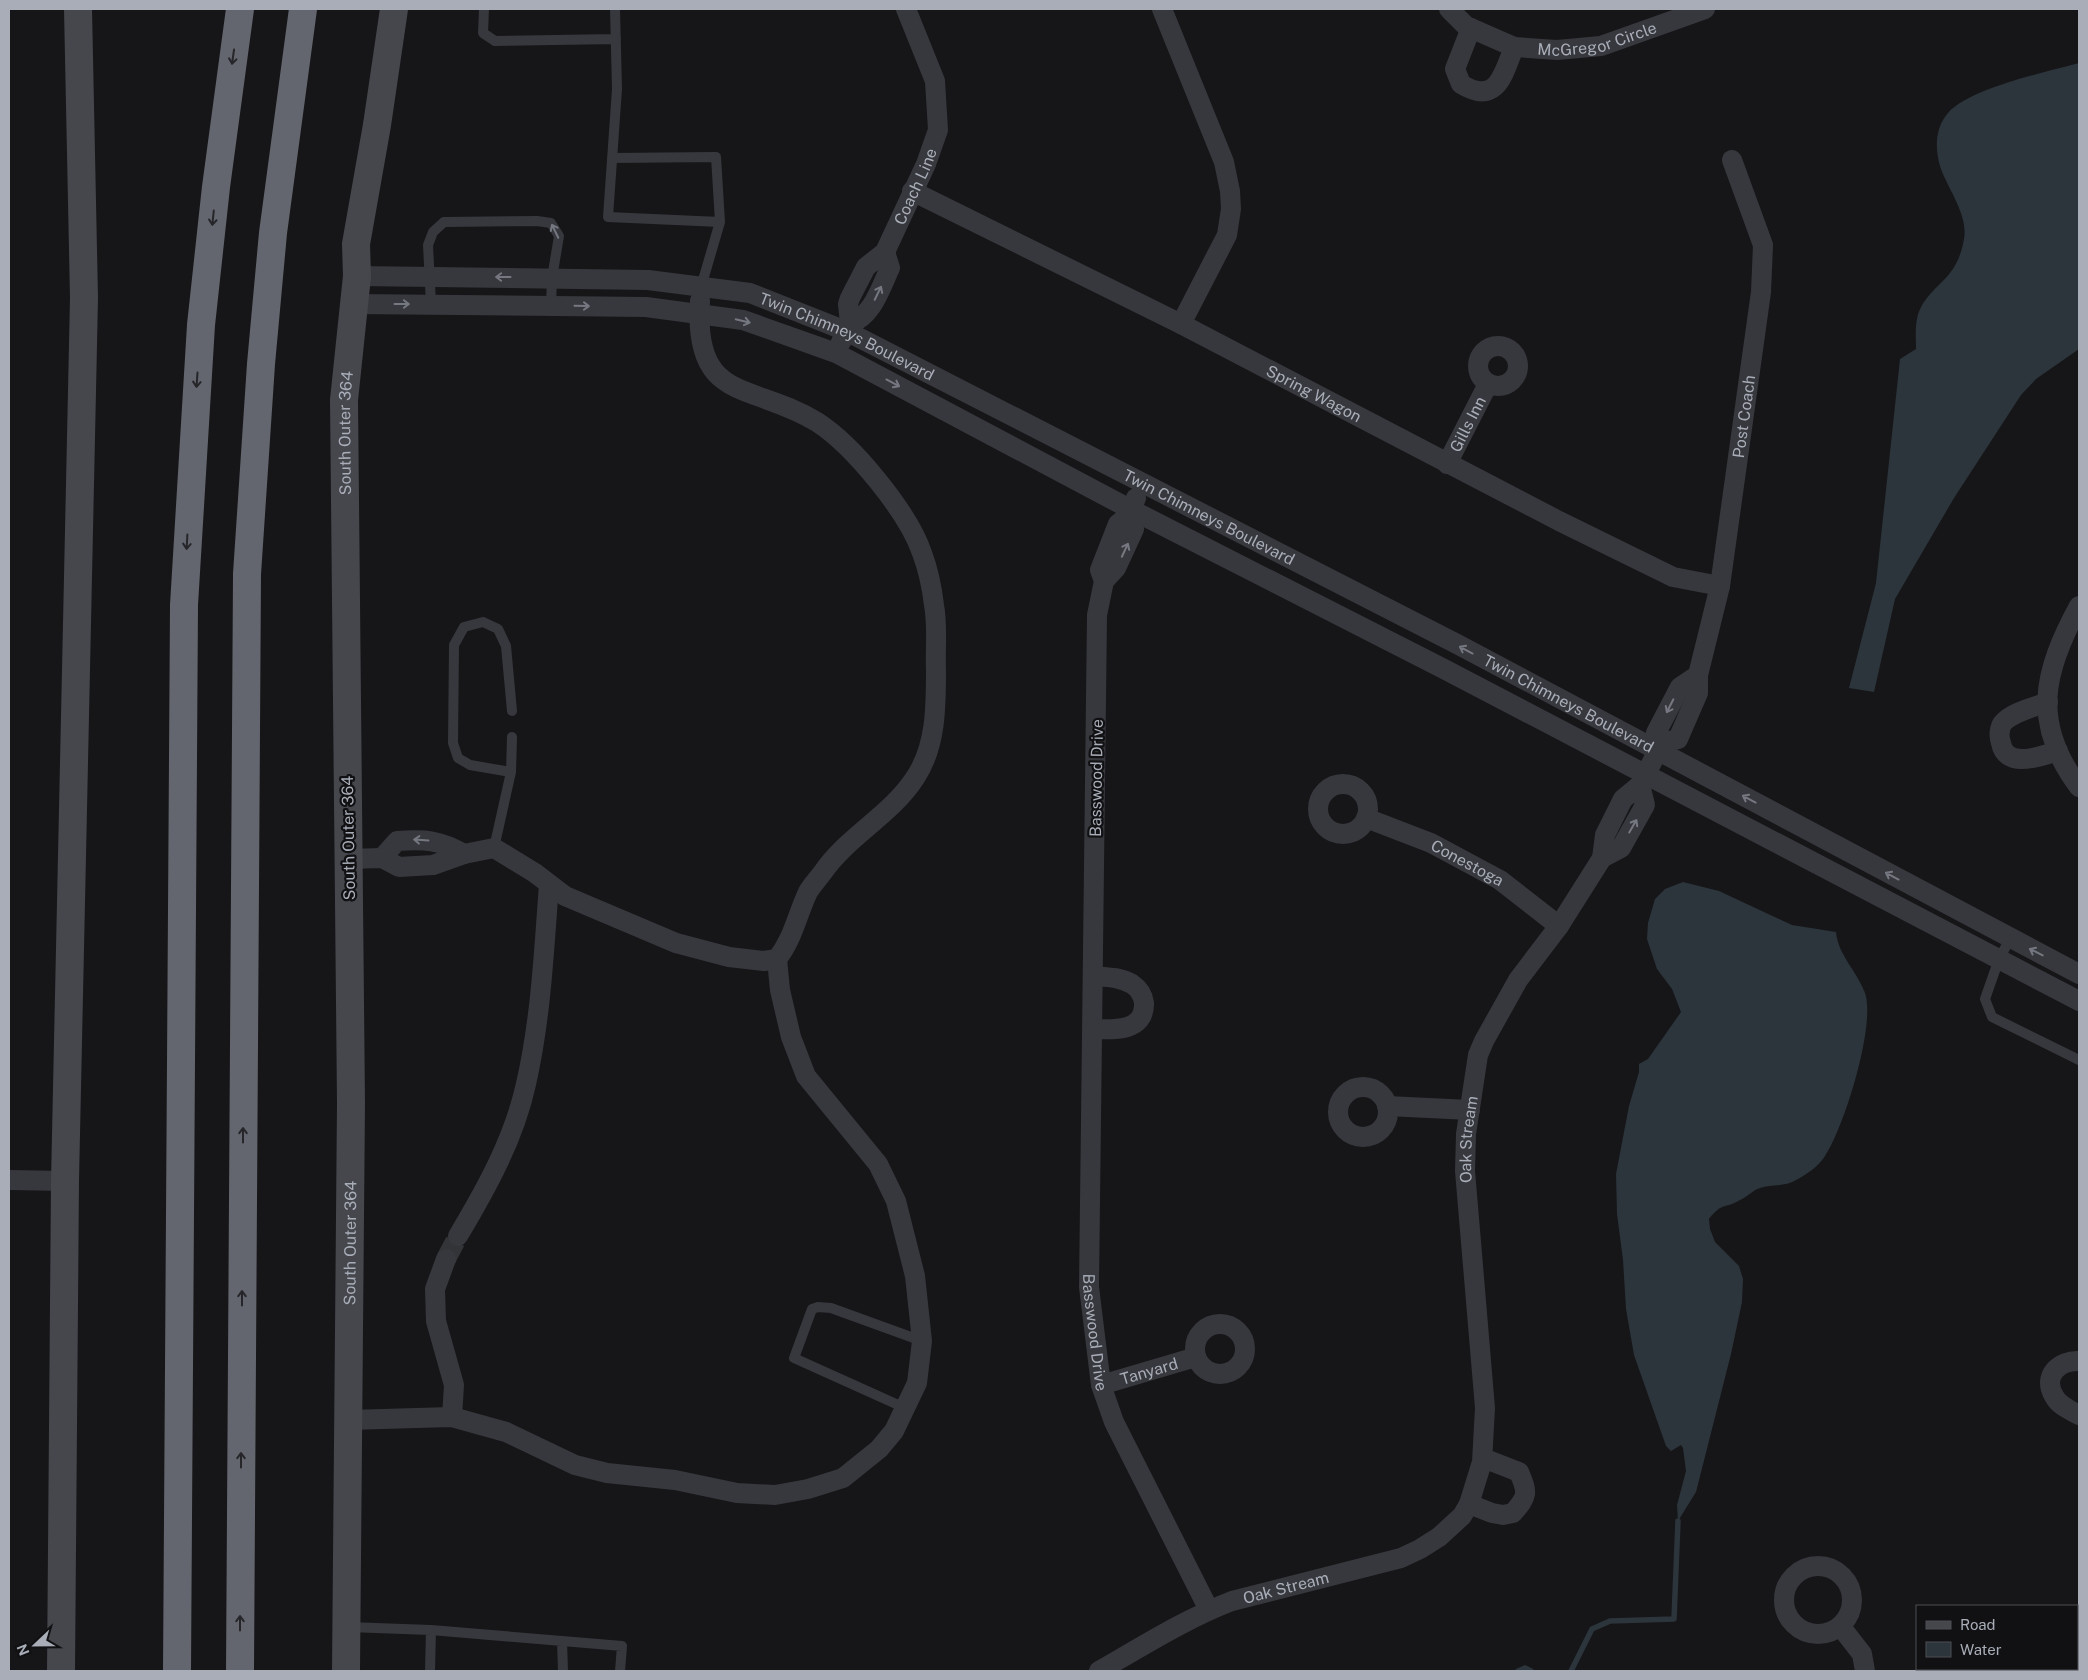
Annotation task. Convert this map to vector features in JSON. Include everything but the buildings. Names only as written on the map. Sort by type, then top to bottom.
[{"type":"highway","points":[[177,1671],[184,604],[201,324],[216,187],[240,9]]},
{"type":"highway","points":[[240,1671],[247,574],[260,364],[272,243],[303,9]]},
{"type":"street","points":[[61,1671],[65,1181],[84,298],[78,9]]},
{"type":"street","name":"South Outer 364","points":[[346,1671],[351,1103],[344,400],[357,276],[356,244],[377,125],[394,9]]},
{"type":"street","name":"Coach Line","points":[[848,327],[861,320],[871,308],[890,268],[885,252],[926,164],[938,130],[935,81],[906,9]]},
{"type":"street","points":[[1162,9],[1224,162],[1230,191],[1231,209],[1227,235],[1181,324]]},
{"type":"street","name":"McGregor Circle","points":[[1449,9],[1471,28],[1514,46],[1557,50],[1601,46],[1705,9]]},
{"type":"street","name":"McGregor Circle","points":[[1471,28],[1454,69],[1461,84],[1477,93],[1489,91],[1498,85],[1514,46]]},
{"type":"street","name":"Post Coach","points":[[1661,747],[1656,733],[1680,687],[1698,675],[1720,586],[1761,292],[1763,245],[1732,160]]},
{"type":"street","name":"Spring Wagon","points":[[912,191],[1181,324],[1447,464],[1673,577],[1720,586]]},
{"type":"street","name":"Twin Chimneys Boulevard","points":[[357,276],[648,280],[750,293],[848,327],[1143,485],[1661,747],[2010,939],[2079,974]]},
{"type":"street","points":[[348,859],[382,858],[397,841],[418,839],[447,844],[464,854],[494,848],[536,873],[565,896],[676,943],[729,957],[764,961],[777,959],[787,947],[808,892],[829,863],[897,800],[916,778],[926,755],[934,728],[935,606],[922,552],[903,517],[862,462],[818,423],[774,402],[728,385],[716,374],[706,361],[702,346],[699,314],[701,287]]},
{"type":"street","name":"Twin Chimneys Boulevard","points":[[353,304],[646,307],[743,320],[836,353],[1130,512],[1643,780],[2079,1001]]},
{"type":"street","points":[[836,353],[848,327]]},
{"type":"street","name":"Gills Inn","points":[[1447,464],[1488,384]]},
{"type":"street","name":"Basswood Drive","points":[[1143,485],[1130,512],[1118,524],[1100,570],[1104,581],[1097,615],[1089,1287],[1101,1385],[1114,1422],[1209,1610]]},
{"type":"street","points":[[2079,606],[2053,661],[2048,683],[2049,719],[2058,750],[2063,765],[2079,787]]},
{"type":"street","points":[[2048,702],[2012,716],[2002,724],[1999,735],[2002,748],[2009,756],[2022,760],[2058,750]]},
{"type":"street","points":[[1643,780],[1661,747]]},
{"type":"street","name":"Oak Stream","points":[[1099,1671],[1181,1624],[1232,1601],[1400,1558],[1420,1549],[1439,1537],[1462,1516],[1469,1504],[1483,1458],[1485,1408],[1465,1170],[1466,1134],[1478,1055],[1518,980],[1559,926],[1602,858],[1621,848],[1645,805],[1643,780]]},
{"type":"street","name":"Conestoga","points":[[1366,818],[1431,843],[1500,880],[1559,926]]},
{"type":"street","points":[[458,1236],[490,1184],[526,1086],[539,1019],[549,884]]},
{"type":"street","points":[[348,1420],[452,1417],[506,1432],[574,1465],[607,1473],[675,1480],[737,1493],[775,1494],[808,1489],[843,1478],[879,1449],[894,1431],[917,1383],[922,1341],[914,1276],[896,1201],[878,1164],[806,1076],[791,1037],[780,990],[777,959]]},
{"type":"street","points":[[1093,1029],[1118,1030],[1134,1025],[1140,1019],[1144,1002],[1138,988],[1130,983],[1117,978],[1094,976]]},
{"type":"street","points":[[1387,1106],[1470,1110]]},
{"type":"street","points":[[9,1180],[65,1181]]},
{"type":"street","points":[[446,1259],[436,1289],[436,1321],[454,1385],[452,1417]]},
{"type":"street","name":"Tanyard","points":[[1101,1385],[1196,1357]]},
{"type":"street","points":[[2079,1361],[2066,1362],[2055,1368],[2049,1381],[2054,1396],[2064,1408],[2079,1415]]},
{"type":"street","points":[[1469,1504],[1503,1515],[1513,1513],[1526,1496],[1526,1487],[1519,1472],[1483,1458]]},
{"type":"street","points":[[1840,1626],[1862,1654],[1865,1671]]},
{"type":"lane","points":[[484,9],[484,34],[495,41],[616,39]]},
{"type":"lane","points":[[615,9],[617,89],[608,218],[720,222]]},
{"type":"lane","points":[[612,158],[716,158],[720,222],[701,287]]},
{"type":"lane","points":[[431,304],[428,276],[428,245],[433,232],[444,222],[537,221],[551,223],[558,236],[552,278],[551,305]]},
{"type":"lane","points":[[511,772],[470,765],[458,758],[453,743],[454,645],[464,627],[483,622],[498,629],[506,646],[512,711]]},
{"type":"lane","points":[[494,848],[511,772],[512,737]]},
{"type":"lane","points":[[2010,939],[1999,959],[1985,999],[1992,1017],[2079,1060]]},
{"type":"lane","points":[[905,1408],[794,1358],[812,1309],[818,1307],[830,1308],[922,1341]]},
{"type":"lane","points":[[347,1627],[431,1630],[622,1646],[620,1671]]},
{"type":"lane","points":[[430,1671],[431,1630]]},
{"type":"lane","points":[[562,1641],[563,1671]]},
{"type":"water","points":[[2079,63],[2079,349],[2036,379],[2021,395],[1954,498],[1895,599],[1874,692],[1849,688],[1876,583],[1900,359],[1916,349],[1916,326],[1922,305],[1953,269],[1959,257],[1964,239],[1964,222],[1938,159],[1937,143],[1940,127],[1948,113],[1973,96],[2029,76]]},
{"type":"water","points":[[1683,882],[1719,891],[1792,925],[1836,932],[1840,948],[1862,985],[1867,1008],[1862,1051],[1849,1101],[1833,1142],[1822,1160],[1804,1176],[1787,1184],[1757,1189],[1743,1199],[1717,1210],[1709,1219],[1710,1229],[1715,1242],[1739,1266],[1743,1279],[1742,1302],[1731,1354],[1696,1492],[1678,1521],[1677,1505],[1686,1471],[1683,1448],[1681,1445],[1671,1451],[1666,1446],[1634,1355],[1626,1309],[1623,1260],[1617,1214],[1616,1174],[1629,1106],[1639,1072],[1639,1064],[1648,1059],[1681,1012],[1672,989],[1657,969],[1647,939],[1648,923],[1655,899],[1665,889]]},
{"type":"waterway","points":[[1571,1671],[1592,1629],[1610,1621],[1674,1619],[1678,1521]]},
{"type":"waterway","points":[[1518,1671],[1525,1668],[1531,1671]]},
{"type":"tunnel","points":[[446,1259],[458,1236]]}]
